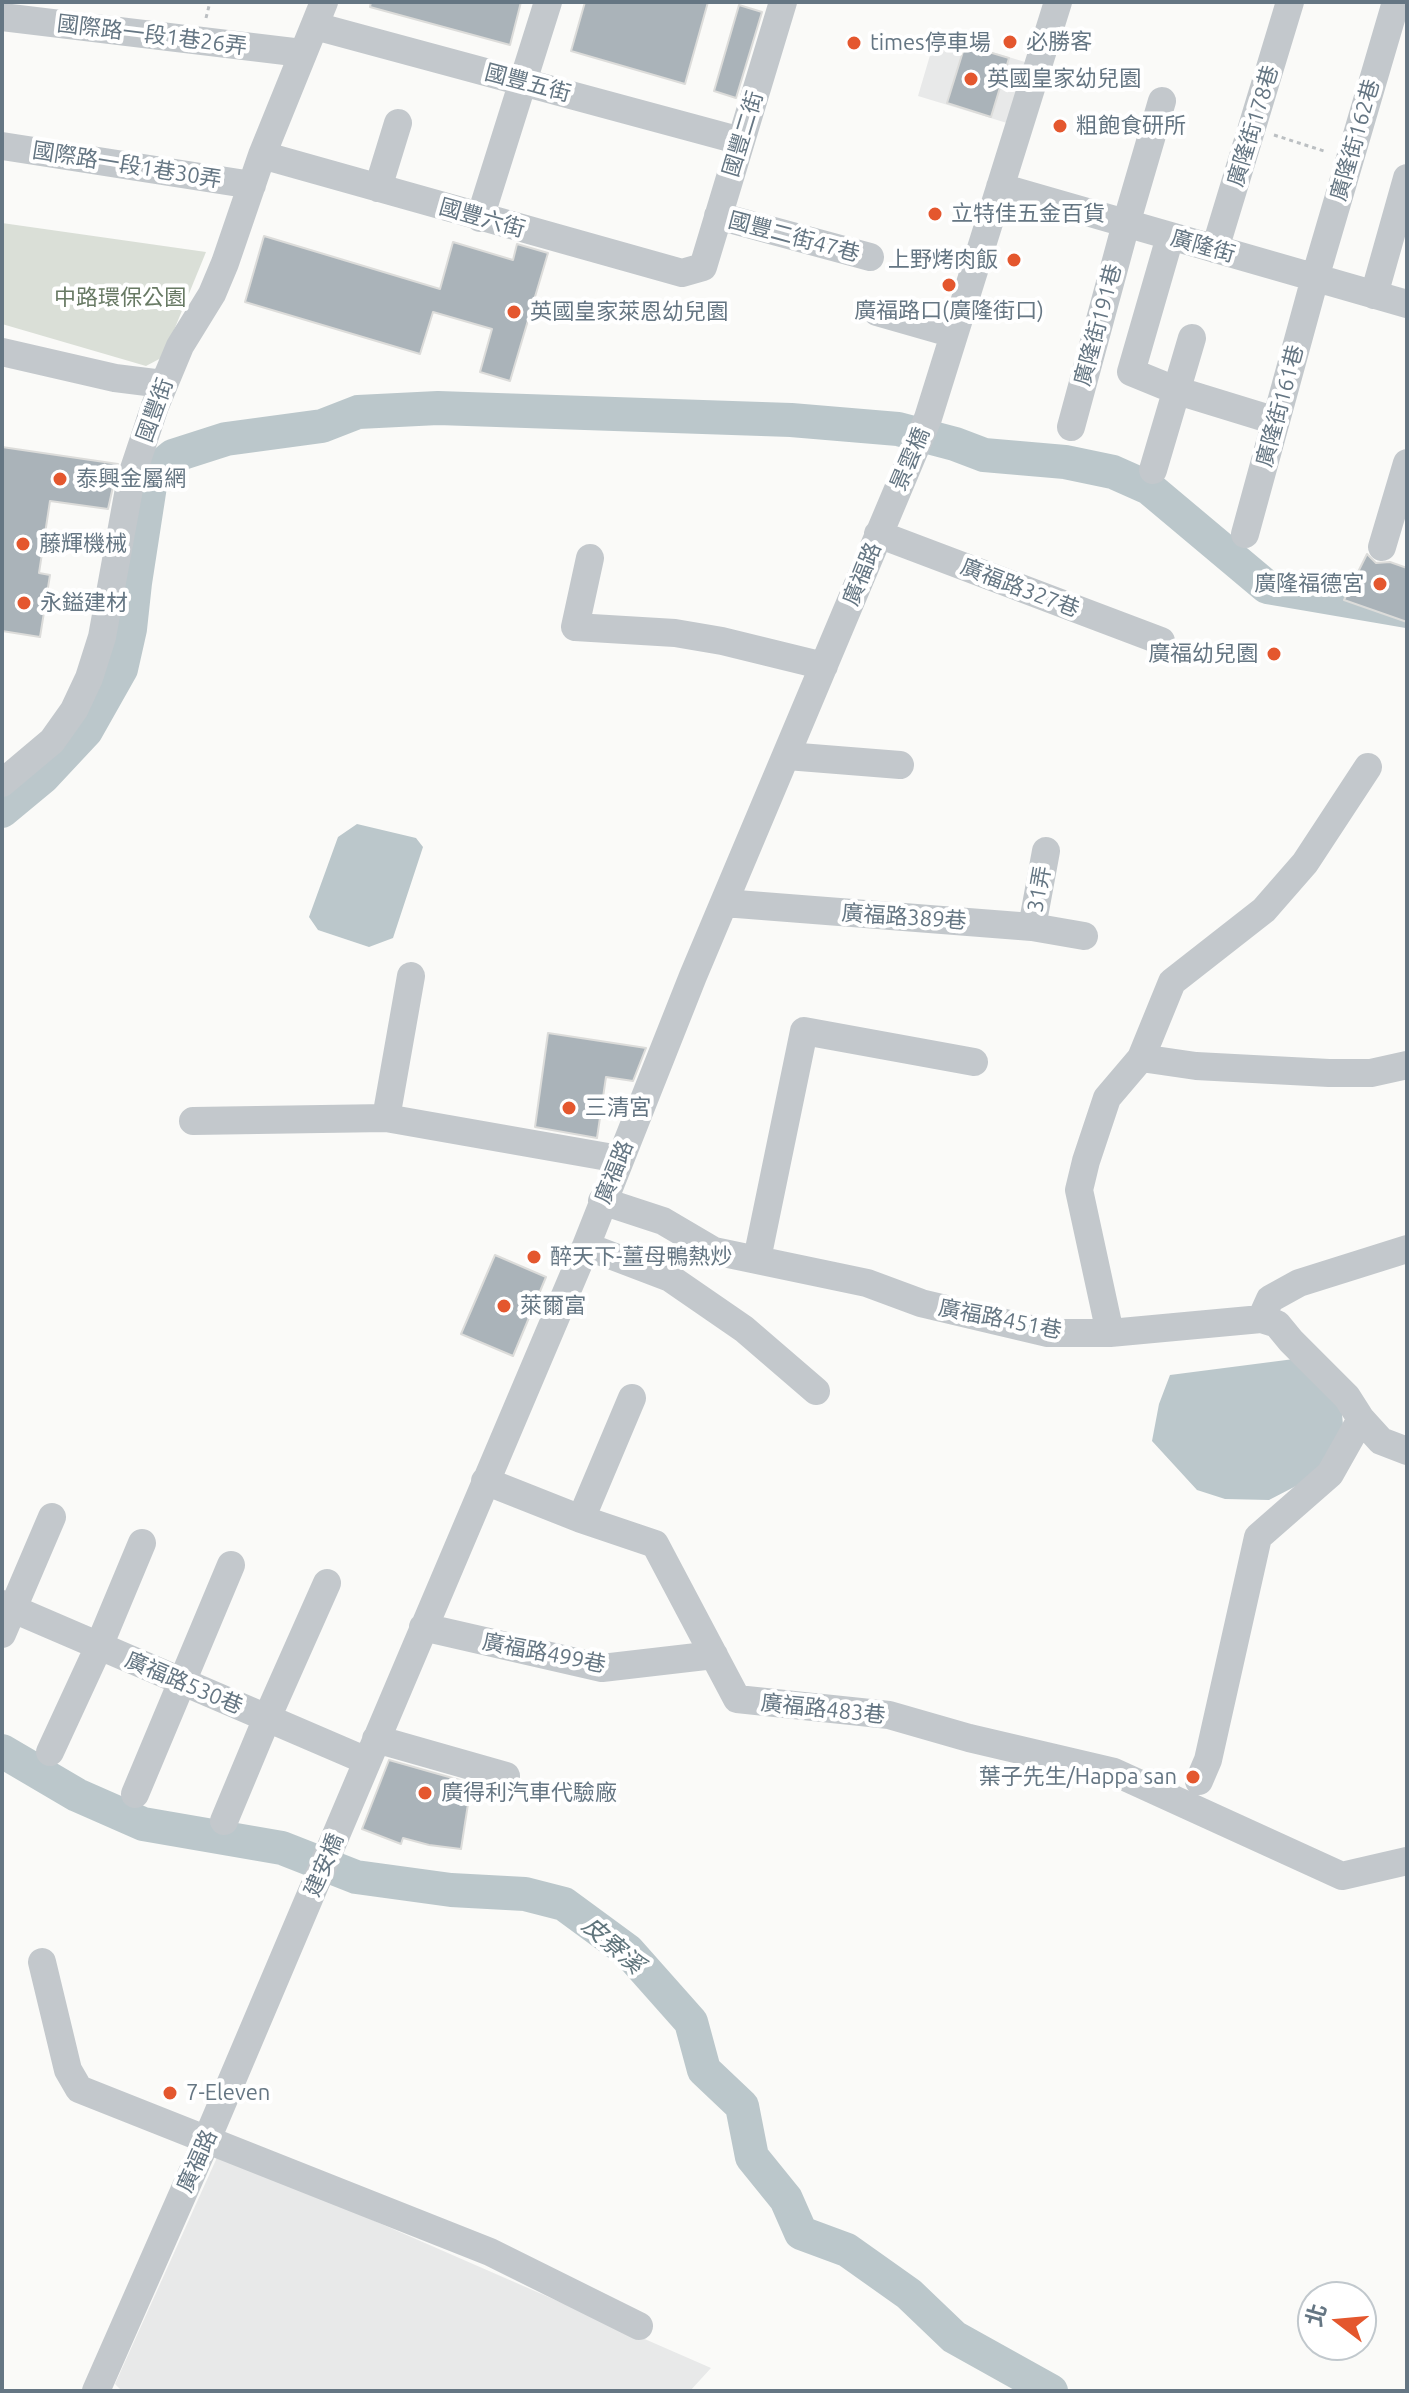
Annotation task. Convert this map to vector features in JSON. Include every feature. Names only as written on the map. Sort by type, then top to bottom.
[{"type":"street","points":[[480,218],[548,2]]},
{"type":"street","name":"國豐二街","points":[[703,267],[783,2]]},
{"type":"street","points":[[877,312],[954,334],[1058,2]]},
{"type":"street","name":"廣隆街178巷","points":[[1215,249],[1290,2]]},
{"type":"street","name":"廣隆街162巷","points":[[1315,278],[1396,2]]},
{"type":"street","name":"國豐五街","points":[[319,14],[523,81],[741,141]]},
{"type":"street","name":"國豐街","points":[[2,783],[52,741],[74,710],[89,678],[102,637],[131,478],[163,384],[180,346],[212,294],[262,155],[319,14]]},
{"type":"street","name":"國際路一段1巷26弄","points":[[2,17],[302,53]]},
{"type":"street","name":"廣隆街191巷","points":[[1071,427],[1162,101]]},
{"type":"street","points":[[378,188],[398,123]]},
{"type":"street","name":"國際路一段1巷30弄","points":[[2,146],[252,185]]},
{"type":"street","name":"國豐六街","points":[[262,155],[682,273],[703,267]]},
{"type":"street","points":[[1374,295],[1407,178]]},
{"type":"street","name":"廣隆街","points":[[1000,187],[1407,304]]},
{"type":"street","name":"國豐二街47巷","points":[[718,216],[870,257]]},
{"type":"street","points":[[1170,237],[1131,372],[1175,390],[1276,421]]},
{"type":"street","name":"廣隆街161巷","points":[[1245,534],[1315,278]]},
{"type":"street","name":"景雲橋","points":[[893,500],[928,418],[954,334]]},
{"type":"street","points":[[1153,470],[1192,338]]},
{"type":"street","points":[[2,352],[115,378],[163,384]]},
{"type":"street","points":[[1382,547],[1407,463]]},
{"type":"street","name":"廣福路","points":[[351,1799],[586,1246],[724,903],[893,500]]},
{"type":"street","name":"廣福路327巷","points":[[878,534],[1161,641]]},
{"type":"street","points":[[590,558],[575,627],[675,633],[824,666]]},
{"type":"street","points":[[787,756],[900,765]]},
{"type":"street","points":[[1110,1333],[1079,1190],[1107,1098],[1141,1058],[1172,982],[1264,910],[1305,863],[1368,767]]},
{"type":"street","name":"31弄","points":[[1032,927],[1046,851]]},
{"type":"street","name":"廣福路389巷","points":[[724,903],[1032,927],[1084,936]]},
{"type":"street","points":[[386,1118],[411,976]]},
{"type":"street","points":[[757,1259],[804,1031],[974,1062]]},
{"type":"street","points":[[1141,1058],[1196,1066],[1329,1073],[1371,1073],[1407,1065]]},
{"type":"street","points":[[193,1121],[386,1118],[619,1159]]},
{"type":"street","name":"廣福路451巷","points":[[602,1201],[663,1221],[714,1251],[867,1283],[921,1303],[1048,1333],[1110,1333],[1261,1319]]},
{"type":"street","points":[[586,1246],[670,1278],[744,1329],[816,1391]]},
{"type":"street","points":[[1407,1249],[1299,1283],[1270,1299],[1261,1319],[1277,1324],[1347,1397],[1381,1441],[1407,1451]]},
{"type":"street","points":[[581,1519],[632,1398]]},
{"type":"street","points":[[1199,1781],[1208,1760],[1258,1537],[1330,1474],[1361,1419]]},
{"type":"street","name":"廣福路483巷","points":[[485,1481],[655,1544],[737,1699],[889,1715],[969,1738],[1114,1772],[1342,1876],[1407,1861]]},
{"type":"street","points":[[6,1616],[52,1517]]},
{"type":"street","points":[[50,1752],[142,1543]]},
{"type":"street","points":[[135,1794],[231,1565]]},
{"type":"street","points":[[224,1821],[327,1583]]},
{"type":"street","name":"廣福路530巷","points":[[6,1616],[99,1646],[267,1718],[371,1750],[506,1776]]},
{"type":"street","name":"廣福路499巷","points":[[423,1627],[602,1668],[714,1655]]},
{"type":"street","name":"建安橋","points":[[296,1930],[351,1799]]},
{"type":"street","name":"廣福路","points":[[96,2391],[296,1930]]},
{"type":"street","points":[[42,1962],[68,2070],[79,2089],[490,2252],[639,2326]]},
{"type":"shaded area","name":"英國皇家幼兒園","points":[[936,35],[1025,62],[1007,123],[918,96]]},
{"type":"shaded area","points":[[357,824],[416,838],[423,847],[393,938],[369,947],[318,930],[309,917],[338,837]]},
{"type":"shaded area","points":[[1294,1359],[1341,1403],[1344,1436],[1325,1471],[1269,1500],[1225,1499],[1197,1490],[1152,1441],[1159,1404],[1170,1375]]},
{"type":"shaded area","points":[[219,2153],[711,2368],[690,2391],[122,2391],[115,2384]]},
{"type":"green space","name":"中路環保公園","points":[[2,223],[206,252],[163,357],[146,366],[2,324]]},
{"type":"building","points":[[371,2],[521,2],[510,45],[370,7]]},
{"type":"building","points":[[585,2],[708,2],[685,84],[571,51]]},
{"type":"building","points":[[739,5],[762,12],[736,98],[714,91]]},
{"type":"building","points":[[965,45],[1009,58],[991,117],[947,103]]},
{"type":"building","points":[[264,236],[440,289],[453,242],[513,260],[517,244],[548,253],[510,381],[480,372],[492,329],[433,312],[420,354],[245,302]]},
{"type":"building","points":[[2,447],[118,464],[108,509],[50,501],[39,573],[50,575],[40,637],[2,631]]},
{"type":"building","name":"廣隆福德宮","points":[[1367,554],[1376,563],[1390,562],[1407,568],[1407,622],[1344,600]]},
{"type":"building","name":"三清宮","points":[[548,1033],[646,1048],[633,1081],[606,1077],[597,1138],[535,1127]]},
{"type":"building","name":"萊爾富","points":[[495,1255],[546,1277],[513,1356],[461,1334]]},
{"type":"building","name":"廣得利汽車代驗廠","points":[[389,1760],[477,1785],[468,1804],[461,1849],[403,1838],[401,1844],[362,1829]]},
{"type":"waterway","points":[[2,811],[43,777],[86,731],[121,669],[130,629],[152,473],[173,456],[226,439],[322,426],[358,412],[438,408],[791,420],[898,429],[984,455],[1065,462],[1113,472],[1149,488],[1267,587],[1407,611]]},
{"type":"waterway","name":"皮寮溪","points":[[2,1751],[77,1795],[143,1824],[282,1848],[356,1877],[451,1890],[525,1894],[564,1904],[628,1951],[691,2022],[704,2070],[742,2106],[752,2157],[786,2199],[801,2233],[847,2250],[909,2294],[954,2337],[1051,2391]]},
{"type":"place","name":"必勝客","points":[[1010,42]]},
{"type":"place","name":"times停車場","points":[[854,43]]},
{"type":"place","name":"英國皇家幼兒園","points":[[971,79]]},
{"type":"place","name":"粗飽食研所","points":[[1060,126]]},
{"type":"place","name":"立特佳五金百貨","points":[[935,214]]},
{"type":"place","name":"上野烤肉飯","points":[[1014,260]]},
{"type":"place","name":"廣福路口(廣隆街口)","points":[[949,285]]},
{"type":"place","name":"英國皇家萊恩幼兒園","points":[[514,312]]},
{"type":"place","name":"泰興金屬網","points":[[60,479]]},
{"type":"place","name":"藤輝機械","points":[[23,544]]},
{"type":"place","name":"廣隆福德宮","points":[[1380,584]]},
{"type":"place","name":"永鎰建材","points":[[24,603]]},
{"type":"place","name":"廣福幼兒園","points":[[1274,654]]},
{"type":"place","name":"三清宮","points":[[569,1108]]},
{"type":"place","name":"醉天下-薑母鴨熱炒","points":[[534,1257]]},
{"type":"place","name":"萊爾富","points":[[504,1306]]},
{"type":"place","name":"葉子先生/Happa san","points":[[1193,1777]]},
{"type":"place","name":"廣得利汽車代驗廠","points":[[425,1793]]},
{"type":"place","name":"7-Eleven","points":[[170,2093]]}]
